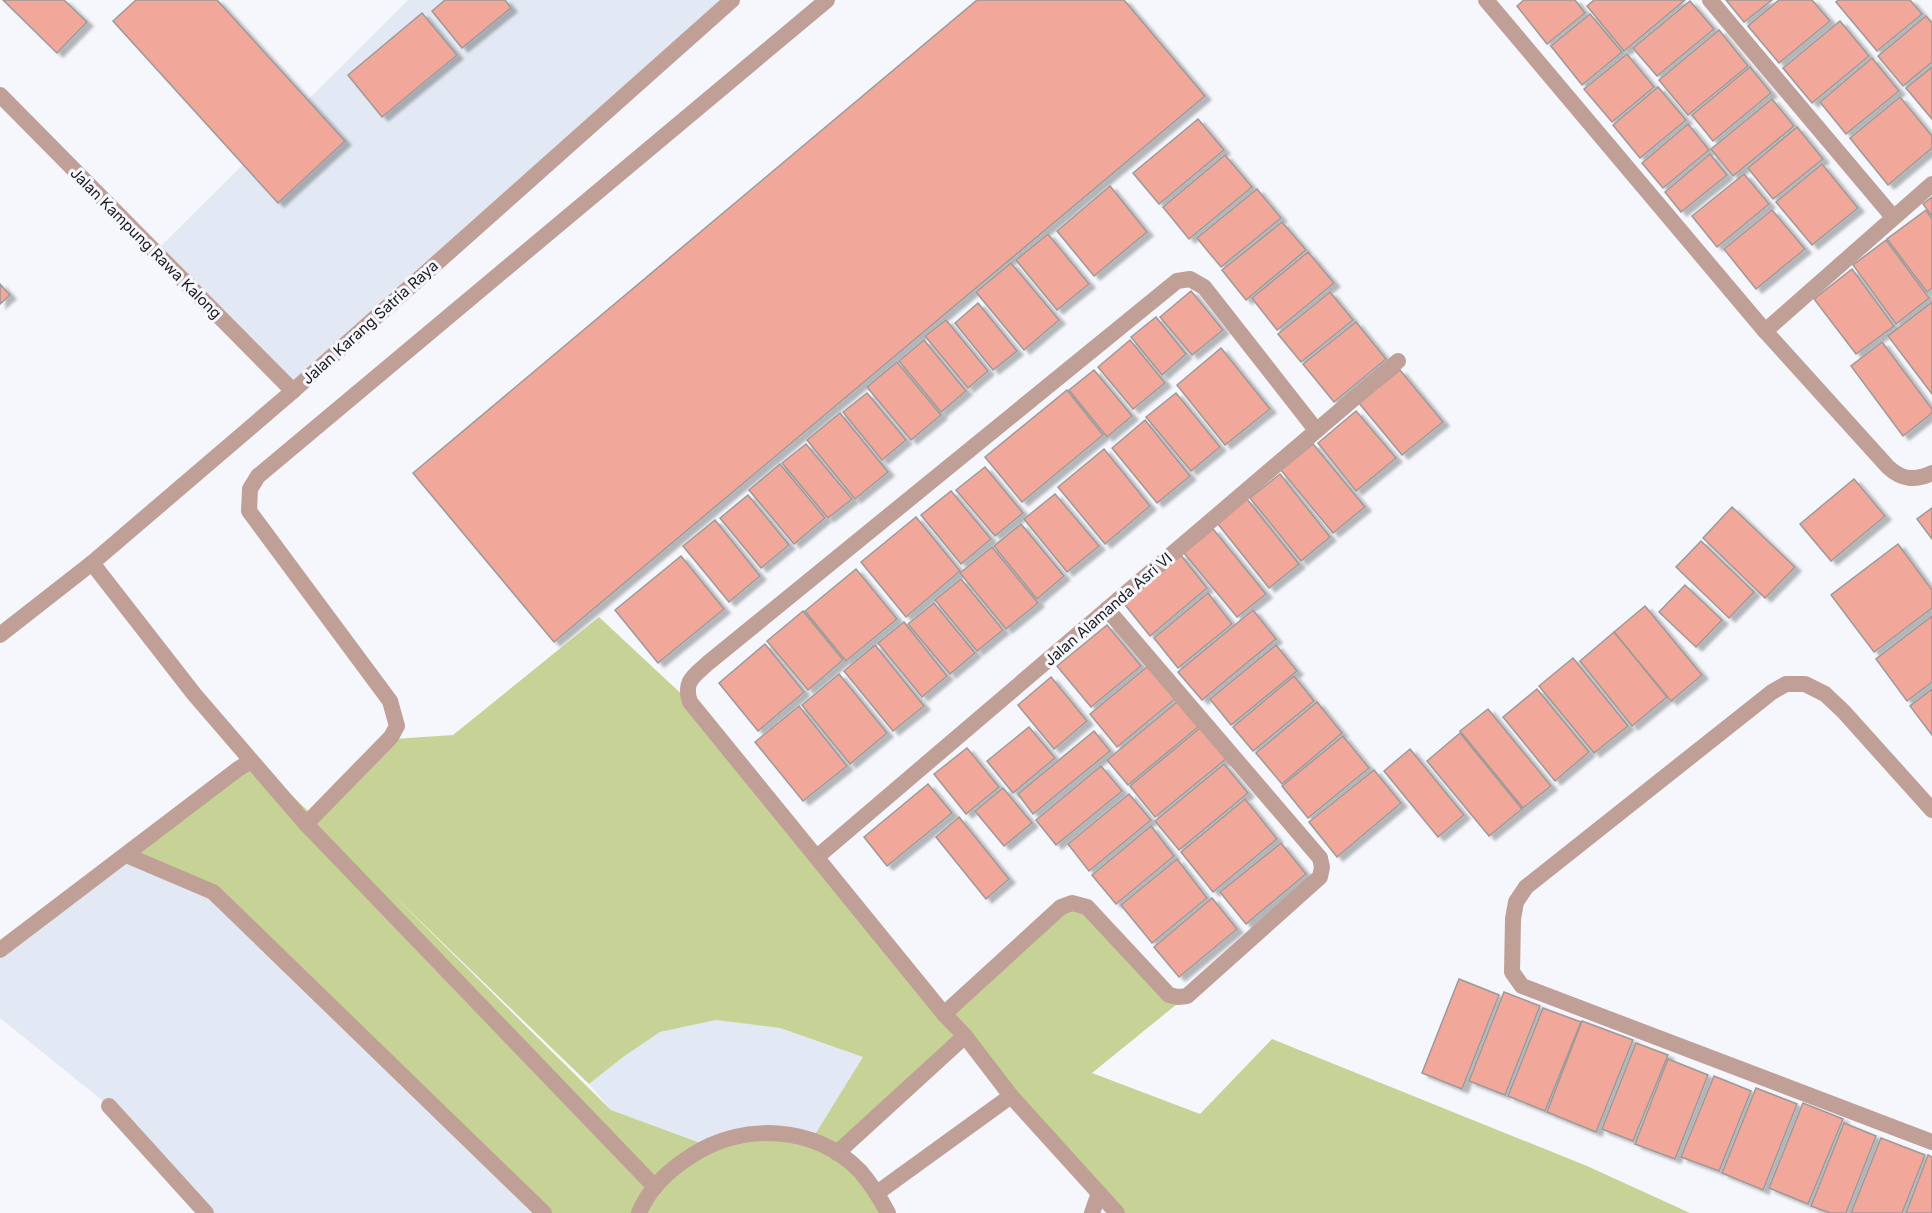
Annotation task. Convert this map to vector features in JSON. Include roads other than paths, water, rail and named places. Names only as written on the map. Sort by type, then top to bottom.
[{"type":"street","name":"Jalan Karang Satria Raya","points":[[0,635],[92,563],[293,391],[732,0]]},
{"type":"street","points":[[306,824],[391,737],[397,726],[390,701],[249,511],[250,489],[258,476],[827,0]]},
{"type":"street","points":[[1486,0],[1765,331],[1888,467],[1897,475],[1906,478],[1918,478],[1932,472]]},
{"type":"street","points":[[1710,0],[1893,217]]},
{"type":"street","name":"Jalan Kampung Rawa Kalong","points":[[0,94],[293,391]]},
{"type":"street","points":[[1765,331],[1932,184]]},
{"type":"street","points":[[1117,1213],[1011,1096],[965,1036],[944,1014],[690,702],[687,692],[689,681],[708,663],[1177,281],[1190,279],[1204,287],[1316,430]]},
{"type":"street","name":"Jalan Alamanda Asri VI","points":[[817,857],[1398,361]]},
{"type":"street","points":[[92,563],[194,694],[306,824],[655,1187]]},
{"type":"street","points":[[944,1014],[1061,907],[1072,903],[1087,907],[1169,995],[1187,996],[1320,877],[1322,867],[1320,858],[1107,609]]},
{"type":"street","points":[[1932,810],[1826,694],[1804,684],[1786,684],[1772,692],[1526,887],[1516,902],[1513,919],[1512,972],[1522,986],[1932,1142]]},
{"type":"street","points":[[0,950],[251,760]]},
{"type":"street","points":[[126,855],[213,892],[544,1213]]},
{"type":"street","points":[[837,1153],[965,1036]]},
{"type":"street","points":[[877,1193],[1011,1096]]},
{"type":"street","points":[[109,1106],[206,1213]]},
{"type":"street","points":[[639,1213],[655,1187],[671,1168],[706,1145],[728,1137],[753,1133],[782,1133],[811,1141],[837,1153],[859,1170],[877,1193],[888,1213]]},
{"type":"street","points":[[1092,1213],[1099,1193]]}]
